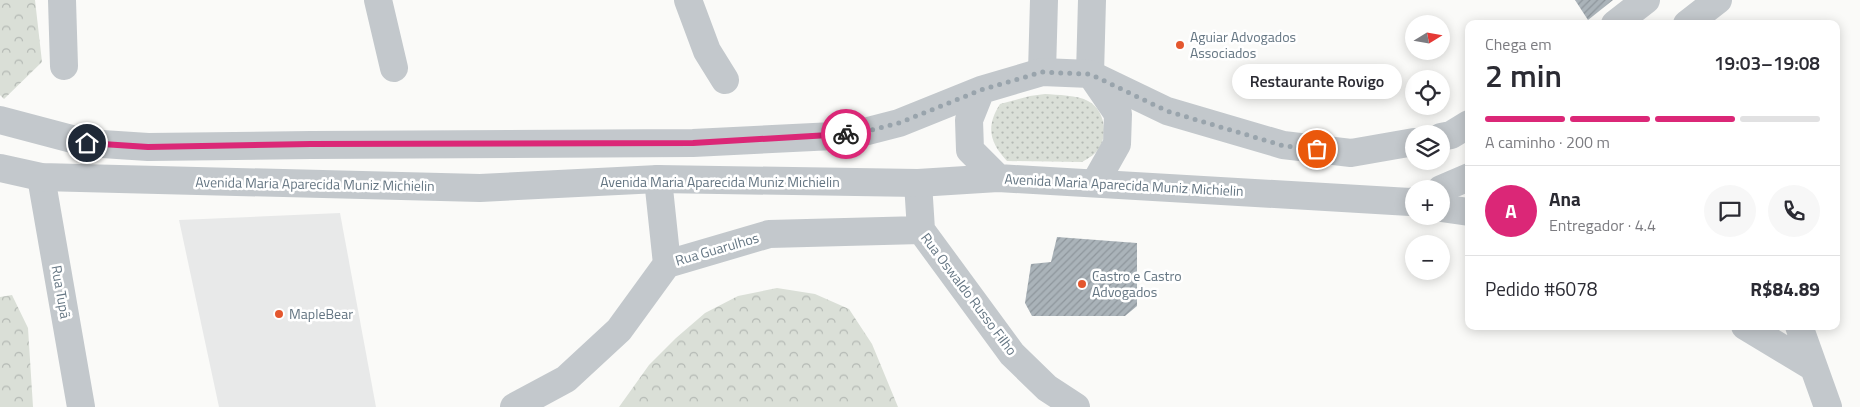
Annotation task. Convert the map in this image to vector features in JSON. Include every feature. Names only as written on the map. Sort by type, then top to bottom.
[{"type":"street","points":[[62,0],[64,66]]},
{"type":"street","points":[[378,0],[394,68]]},
{"type":"street","points":[[688,0],[707,51],[725,80]]},
{"type":"street","points":[[1042,72],[1044,0]]},
{"type":"street","points":[[1092,0],[1090,74],[1118,114],[1117,144],[1095,183]]},
{"type":"street","points":[[1620,20],[1646,0]]},
{"type":"street","points":[[1695,20],[1718,0]]},
{"type":"street","points":[[0,120],[87,143],[148,147],[311,144],[693,143],[834,136],[864,132],[899,123],[981,90],[1042,72],[1090,74],[1167,111],[1284,146],[1351,153],[1405,144]]},
{"type":"street","points":[[981,90],[969,120],[970,150],[998,178]]},
{"type":"street","name":"Avenida Maria Aparecida Muniz Michielin","points":[[0,168],[41,177],[480,188],[658,179],[918,183],[998,178],[1405,202]]},
{"type":"street","name":"Rua Tupã","points":[[41,177],[80,407]]},
{"type":"street","points":[[658,179],[667,264]]},
{"type":"street","points":[[1450,185],[1465,179]]},
{"type":"street","name":"Rua Oswaldo Russo Filho","points":[[918,183],[921,230],[1012,354],[1047,388],[1076,407]]},
{"type":"street","points":[[1450,209],[1465,211]]},
{"type":"street","name":"Rua Guarulhos","points":[[514,407],[566,379],[619,330],[667,264],[769,234],[921,230]]},
{"type":"street","points":[[1752,330],[1813,367]]},
{"type":"street","points":[[1800,330],[1828,407]]},
{"type":"shaded area","name":"MapleBear","points":[[340,213],[376,407],[219,407],[179,220]]},
{"type":"green space","points":[[0,0],[35,0],[42,62],[4,99],[0,95]]},
{"type":"green space","points":[[1045,94],[1079,98],[1088,101],[1098,109],[1103,121],[1104,135],[1100,147],[1092,156],[1082,162],[1007,161],[1001,154],[993,140],[991,127],[1000,104]]},
{"type":"green space","points":[[777,288],[815,294],[849,309],[872,344],[898,407],[619,407],[649,365],[705,313],[738,296]]},
{"type":"green space","points":[[12,295],[28,328],[33,407],[0,407],[0,297]]},
{"type":"building","points":[[1575,0],[1613,0],[1588,20]]},
{"type":"building","name":"Castro e Castro Advogados","points":[[1057,237],[1137,243],[1137,306],[1125,316],[1032,316],[1025,303],[1031,264],[1051,262]]},
{"type":"way so far","points":[[846,134],[864,132],[899,123],[981,90],[1042,72],[1090,74],[1167,111],[1284,146],[1317,149]]},
{"type":"place","name":"Aguiar Advogados Associados","points":[[1180,45]]},
{"type":"place","name":"Restaurante Rovigo","points":[[1317,149]]},
{"type":"place","name":"Castro e Castro Advogados","points":[[1082,284]]},
{"type":"place","name":"MapleBear","points":[[279,314]]},
{"type":"route","points":[[87,143],[148,147],[311,144],[693,143],[846,134]]}]
